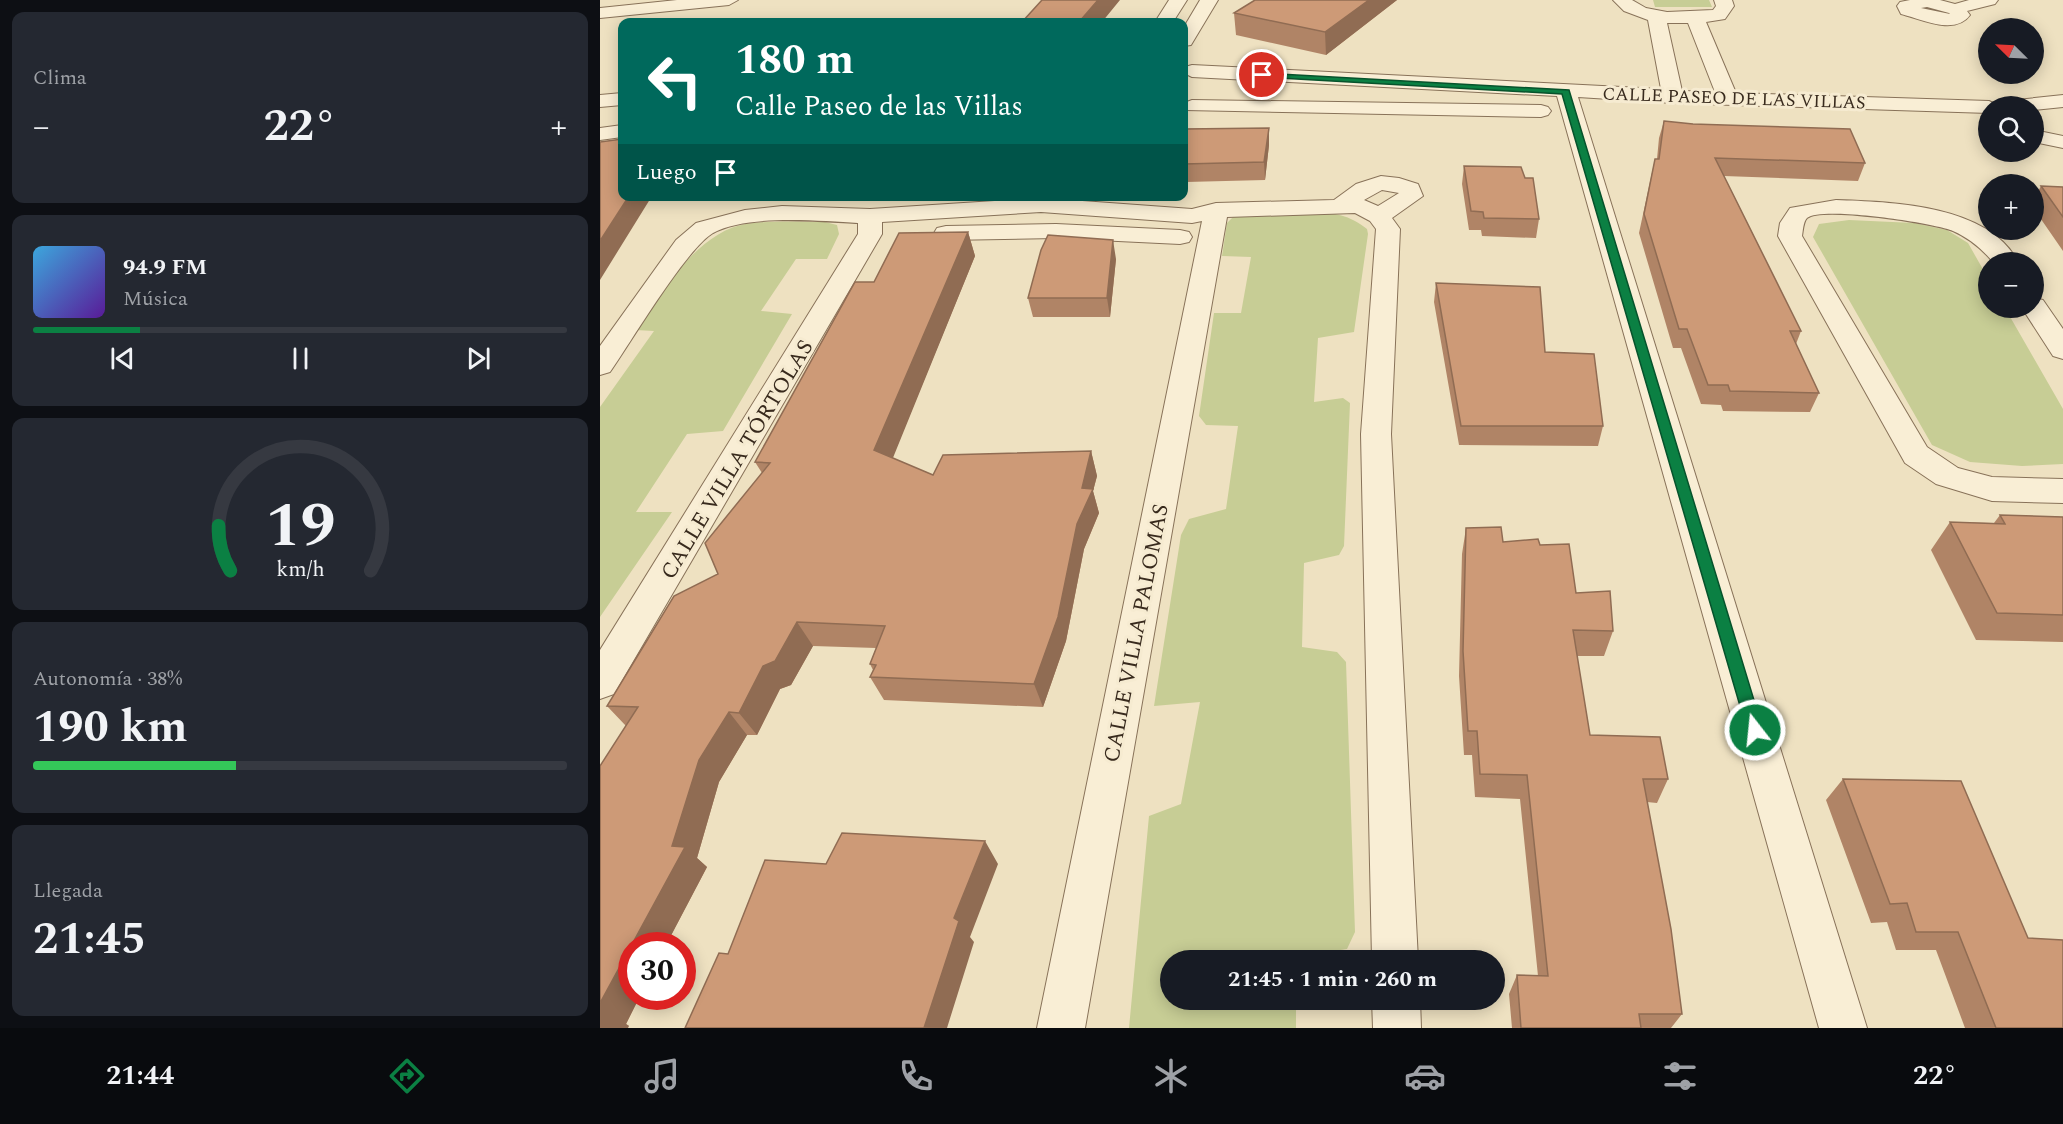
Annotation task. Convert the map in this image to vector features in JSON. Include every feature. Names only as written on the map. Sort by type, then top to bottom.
[{"type":"street","points":[[604,12],[628,0]]},
{"type":"street","points":[[604,12],[729,0]]},
{"type":"street","points":[[1167,18],[1178,0]]},
{"type":"street","points":[[1188,33],[1196,17],[1209,0]]},
{"type":"street","points":[[1622,0],[1636,12],[1695,18],[1719,15],[1725,6],[1723,0]]},
{"type":"street","points":[[1955,9],[1989,0]]},
{"type":"street","points":[[1656,15],[1672,97]]},
{"type":"street","points":[[1186,18],[1196,17]]},
{"type":"street","points":[[1695,18],[1728,99]]},
{"type":"street","points":[[1662,48],[1708,50]]},
{"type":"street","points":[[1188,69],[1201,79],[1203,88],[1201,97],[1188,109]]},
{"type":"street","name":"CALLE PASEO DE LAS VILLAS","points":[[1188,69],[1578,105]]},
{"type":"street","name":"CALLE PASEO DE LAS VILLAS","points":[[1188,109],[1578,105],[1672,97],[1978,107]]},
{"type":"street","points":[[600,101],[618,99]]},
{"type":"street","points":[[2044,103],[2063,101]]},
{"type":"street","points":[[1578,105],[1843,1028]]},
{"type":"street","name":"CALLE PASEO DE LAS VILLAS","points":[[1619,114],[1978,127]]},
{"type":"street","points":[[600,134],[618,132]]},
{"type":"street","points":[[2044,138],[2063,142]]},
{"type":"street","points":[[1027,231],[1043,201]]},
{"type":"street","points":[[870,225],[1043,201],[1072,201],[1192,216],[1213,224]]},
{"type":"street","points":[[1056,231],[1072,201]]},
{"type":"street","points":[[600,366],[685,246],[705,228],[746,217],[782,213],[870,225],[1056,231],[1213,224],[1359,206],[1379,216],[1388,229],[1376,434],[1395,950]]},
{"type":"street","points":[[1998,252],[1967,228],[1931,214],[1820,206],[1798,213],[1792,223],[1790,236],[1916,455],[1947,476],[1992,489],[2063,491]]},
{"type":"street","name":"CALLE VILLA PALOMAS","points":[[1061,1028],[1213,224]]},
{"type":"street","name":"CALLE VILLA TÓRTOLAS","points":[[600,683],[870,225]]},
{"type":"street","points":[[2042,318],[2063,350]]},
{"type":"street","points":[[1396,1010],[1397,1028]]},
{"type":"green space","points":[[1653,0],[1709,0],[1712,7],[1655,7]]},
{"type":"green space","points":[[1329,213],[1357,222],[1367,229],[1368,234],[1354,332],[1318,338],[1314,402],[1343,398],[1350,403],[1344,546],[1339,555],[1304,563],[1302,647],[1337,652],[1346,662],[1355,932],[1347,949],[1341,950],[1160,950],[1160,1010],[1296,1010],[1296,1028],[1129,1028],[1149,816],[1181,804],[1200,702],[1154,706],[1181,535],[1189,519],[1226,509],[1238,426],[1206,425],[1199,416],[1214,313],[1241,313],[1251,257],[1222,256],[1227,223],[1233,217]]},
{"type":"green space","points":[[1849,220],[1914,223],[1947,230],[1968,243],[1978,261],[1978,318],[2011,318],[2063,409],[2063,464],[2022,466],[1970,462],[1932,445],[1813,237],[1819,224]]},
{"type":"green space","points":[[825,222],[837,225],[839,234],[827,259],[796,259],[761,311],[792,314],[723,431],[687,434],[636,512],[672,512],[600,617],[600,407],[654,331],[635,330],[668,282],[697,251],[713,238],[729,229],[746,224]]},
{"type":"building","points":[[1042,0],[1098,0],[1082,18],[1026,18]]},
{"type":"building","points":[[1255,0],[1369,0],[1325,32],[1234,13]]},
{"type":"building","points":[[1664,121],[1850,129],[1865,163],[1715,158],[1801,331],[1790,331],[1819,393],[1730,391],[1728,385],[1708,385],[1687,329],[1679,329],[1644,214],[1655,159],[1659,159]]},
{"type":"building","points":[[1269,128],[1264,162],[1188,164],[1188,129]]},
{"type":"building","points":[[618,140],[618,201],[626,201],[600,241],[600,142]]},
{"type":"building","points":[[1464,166],[1521,167],[1525,178],[1533,178],[1539,219],[1484,218],[1483,212],[1471,211]]},
{"type":"building","points":[[2044,186],[2063,187],[2063,217],[2044,190]]},
{"type":"building","points":[[968,232],[874,450],[933,475],[943,455],[1091,451],[1082,488],[1093,489],[1077,524],[1058,617],[1034,684],[870,677],[876,665],[870,664],[885,626],[797,622],[775,661],[763,666],[739,713],[729,712],[699,760],[672,846],[685,847],[639,932],[618,932],[618,970],[600,1003],[600,766],[638,707],[607,706],[674,596],[718,574],[705,543],[770,463],[755,462],[855,282],[874,282],[899,233]]},
{"type":"building","points":[[1048,235],[1113,240],[1107,298],[1028,298],[1041,250]]},
{"type":"building","points":[[1436,283],[1540,287],[1545,352],[1594,354],[1603,426],[1461,426]]},
{"type":"building","points":[[2000,515],[2063,517],[2063,615],[1997,613],[1950,522],[2005,524]]},
{"type":"building","points":[[1501,527],[1503,542],[1538,539],[1540,545],[1569,544],[1576,593],[1610,591],[1613,631],[1573,630],[1590,735],[1660,737],[1668,779],[1643,779],[1671,929],[1682,1014],[1639,1014],[1641,1028],[1521,1028],[1517,975],[1548,976],[1527,775],[1480,774],[1477,731],[1468,731],[1463,651],[1466,528]]},
{"type":"building","points":[[1843,779],[1961,781],[2028,938],[2063,940],[2063,1028],[1996,1028],[1958,932],[1916,932],[1907,903],[1890,904]]},
{"type":"building","points":[[842,833],[985,841],[954,918],[959,921],[924,1028],[685,1028],[693,1010],[696,1010],[696,1004],[719,953],[728,954],[765,860],[826,864]]},
{"type":"route","points":[[1262,75],[1566,91],[1755,730]]}]
